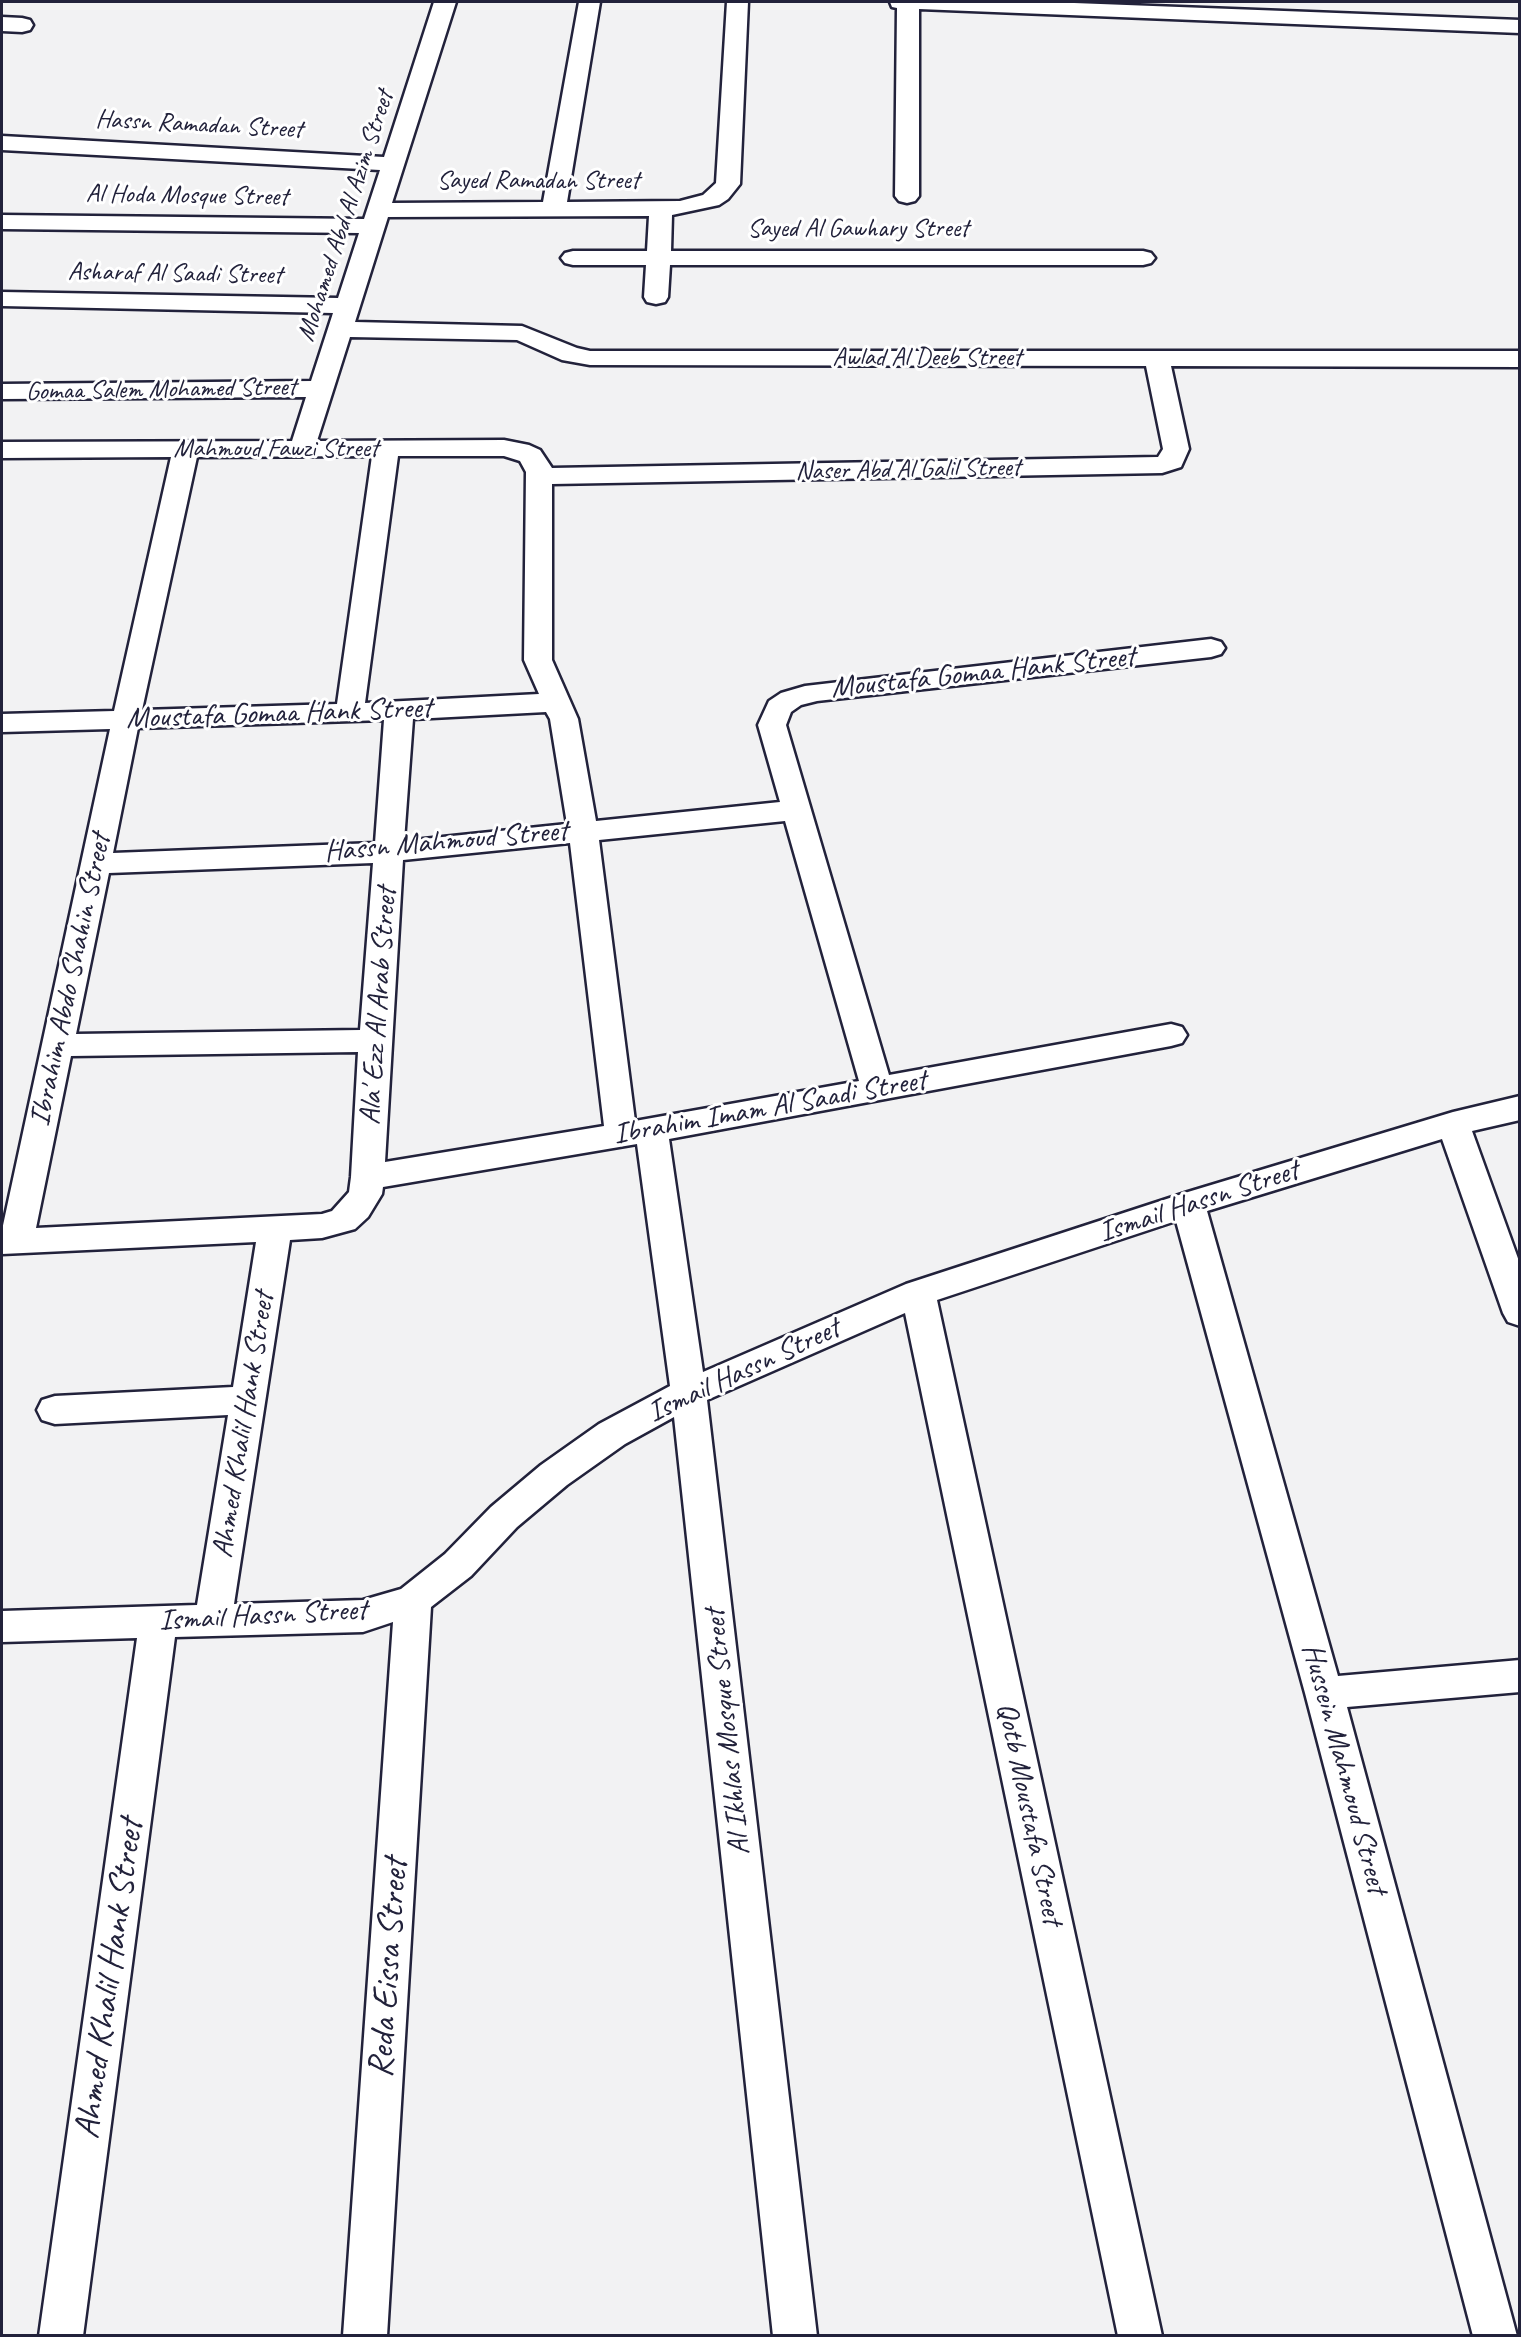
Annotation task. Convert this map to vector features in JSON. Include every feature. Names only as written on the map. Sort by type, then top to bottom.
[{"type":"street","name":"Mohamed Abd Al Azim Street","points":[[302,449],[445,2]]},
{"type":"street","points":[[554,209],[590,2]]},
{"type":"street","name":"Sayed Ramadan Street","points":[[375,218],[554,209],[661,209],[698,204],[720,194],[728,184],[738,2]]},
{"type":"street","points":[[900,2],[1227,8],[1520,27]]},
{"type":"street","points":[[907,196],[922,2]]},
{"type":"street","name":"Hassn Ramadan Street","points":[[2,143],[393,164]]},
{"type":"street","points":[[656,297],[661,209]]},
{"type":"street","name":"Al Hoda Mosque Street","points":[[2,222],[375,218]]},
{"type":"street","name":"Sayed Al Gawhary Street","points":[[573,258],[1143,258]]},
{"type":"street","name":"Asharaf Al Saadi Street","points":[[2,299],[343,318]]},
{"type":"street","name":"Awlad Al Deeb Street","points":[[343,318],[511,332],[538,339],[571,355],[590,358],[1520,359]]},
{"type":"street","name":"Naser Abd Al Galil Street","points":[[539,472],[549,477],[563,477],[1162,465],[1172,461],[1176,449],[1157,359]]},
{"type":"street","name":"Gomaa Salem Mohamed Street","points":[[2,392],[321,388]]},
{"type":"street","points":[[350,712],[386,448]]},
{"type":"street","name":"Mahmoud Fawzi Street","points":[[2,450],[386,448],[520,450],[531,456],[539,472]]},
{"type":"street","name":"Ibrahim Abdo Shahin Street","points":[[9,1241],[57,1045],[186,449]]},
{"type":"street","name":"Al Ikhlas Mosque Street","points":[[539,472],[538,660],[542,674],[564,718],[636,1133],[689,1392],[795,2336]]},
{"type":"street","name":"Moustafa Gomaa Hank Street","points":[[796,810],[772,725],[779,706],[791,699],[815,692],[1211,648]]},
{"type":"street","name":"Moustafa Gomaa Hank Street","points":[[2,723],[399,711],[557,702]]},
{"type":"street","name":"Ala' Ezz Al Arab Street","points":[[275,1230],[322,1226],[343,1220],[356,1208],[365,1194],[399,711]]},
{"type":"street","points":[[796,810],[877,1089]]},
{"type":"street","name":"Hassn Mahmoud Street","points":[[95,864],[389,852],[583,830],[796,810]]},
{"type":"street","name":"Ibrahim Imam Al Saadi Street","points":[[368,1177],[636,1133],[1170,1035]]},
{"type":"street","points":[[57,1045],[375,1041]]},
{"type":"street","name":"Ismail Hassn Street","points":[[2,1626],[363,1616],[413,1600],[458,1565],[504,1517],[554,1475],[612,1434],[689,1392],[918,1293],[1188,1204],[1453,1124],[1520,1108]]},
{"type":"street","points":[[1453,1124],[1520,1313]]},
{"type":"street","name":"Hussein Mahmoud Street","points":[[1188,1204],[1324,1693],[1495,2336]]},
{"type":"street","points":[[9,1241],[275,1230]]},
{"type":"street","name":"Ahmed Khalil Hank Street","points":[[213,1621],[275,1230]]},
{"type":"street","name":"Qotb Moustafa Street","points":[[918,1293],[1140,2336]]},
{"type":"street","points":[[54,1410],[248,1400]]},
{"type":"street","name":"Reda Eissa Street","points":[[365,2336],[413,1600]]},
{"type":"street","name":"Ahmed Khalil Hank Street","points":[[61,2336],[158,1623]]},
{"type":"street","points":[[1324,1693],[1520,1676]]}]
